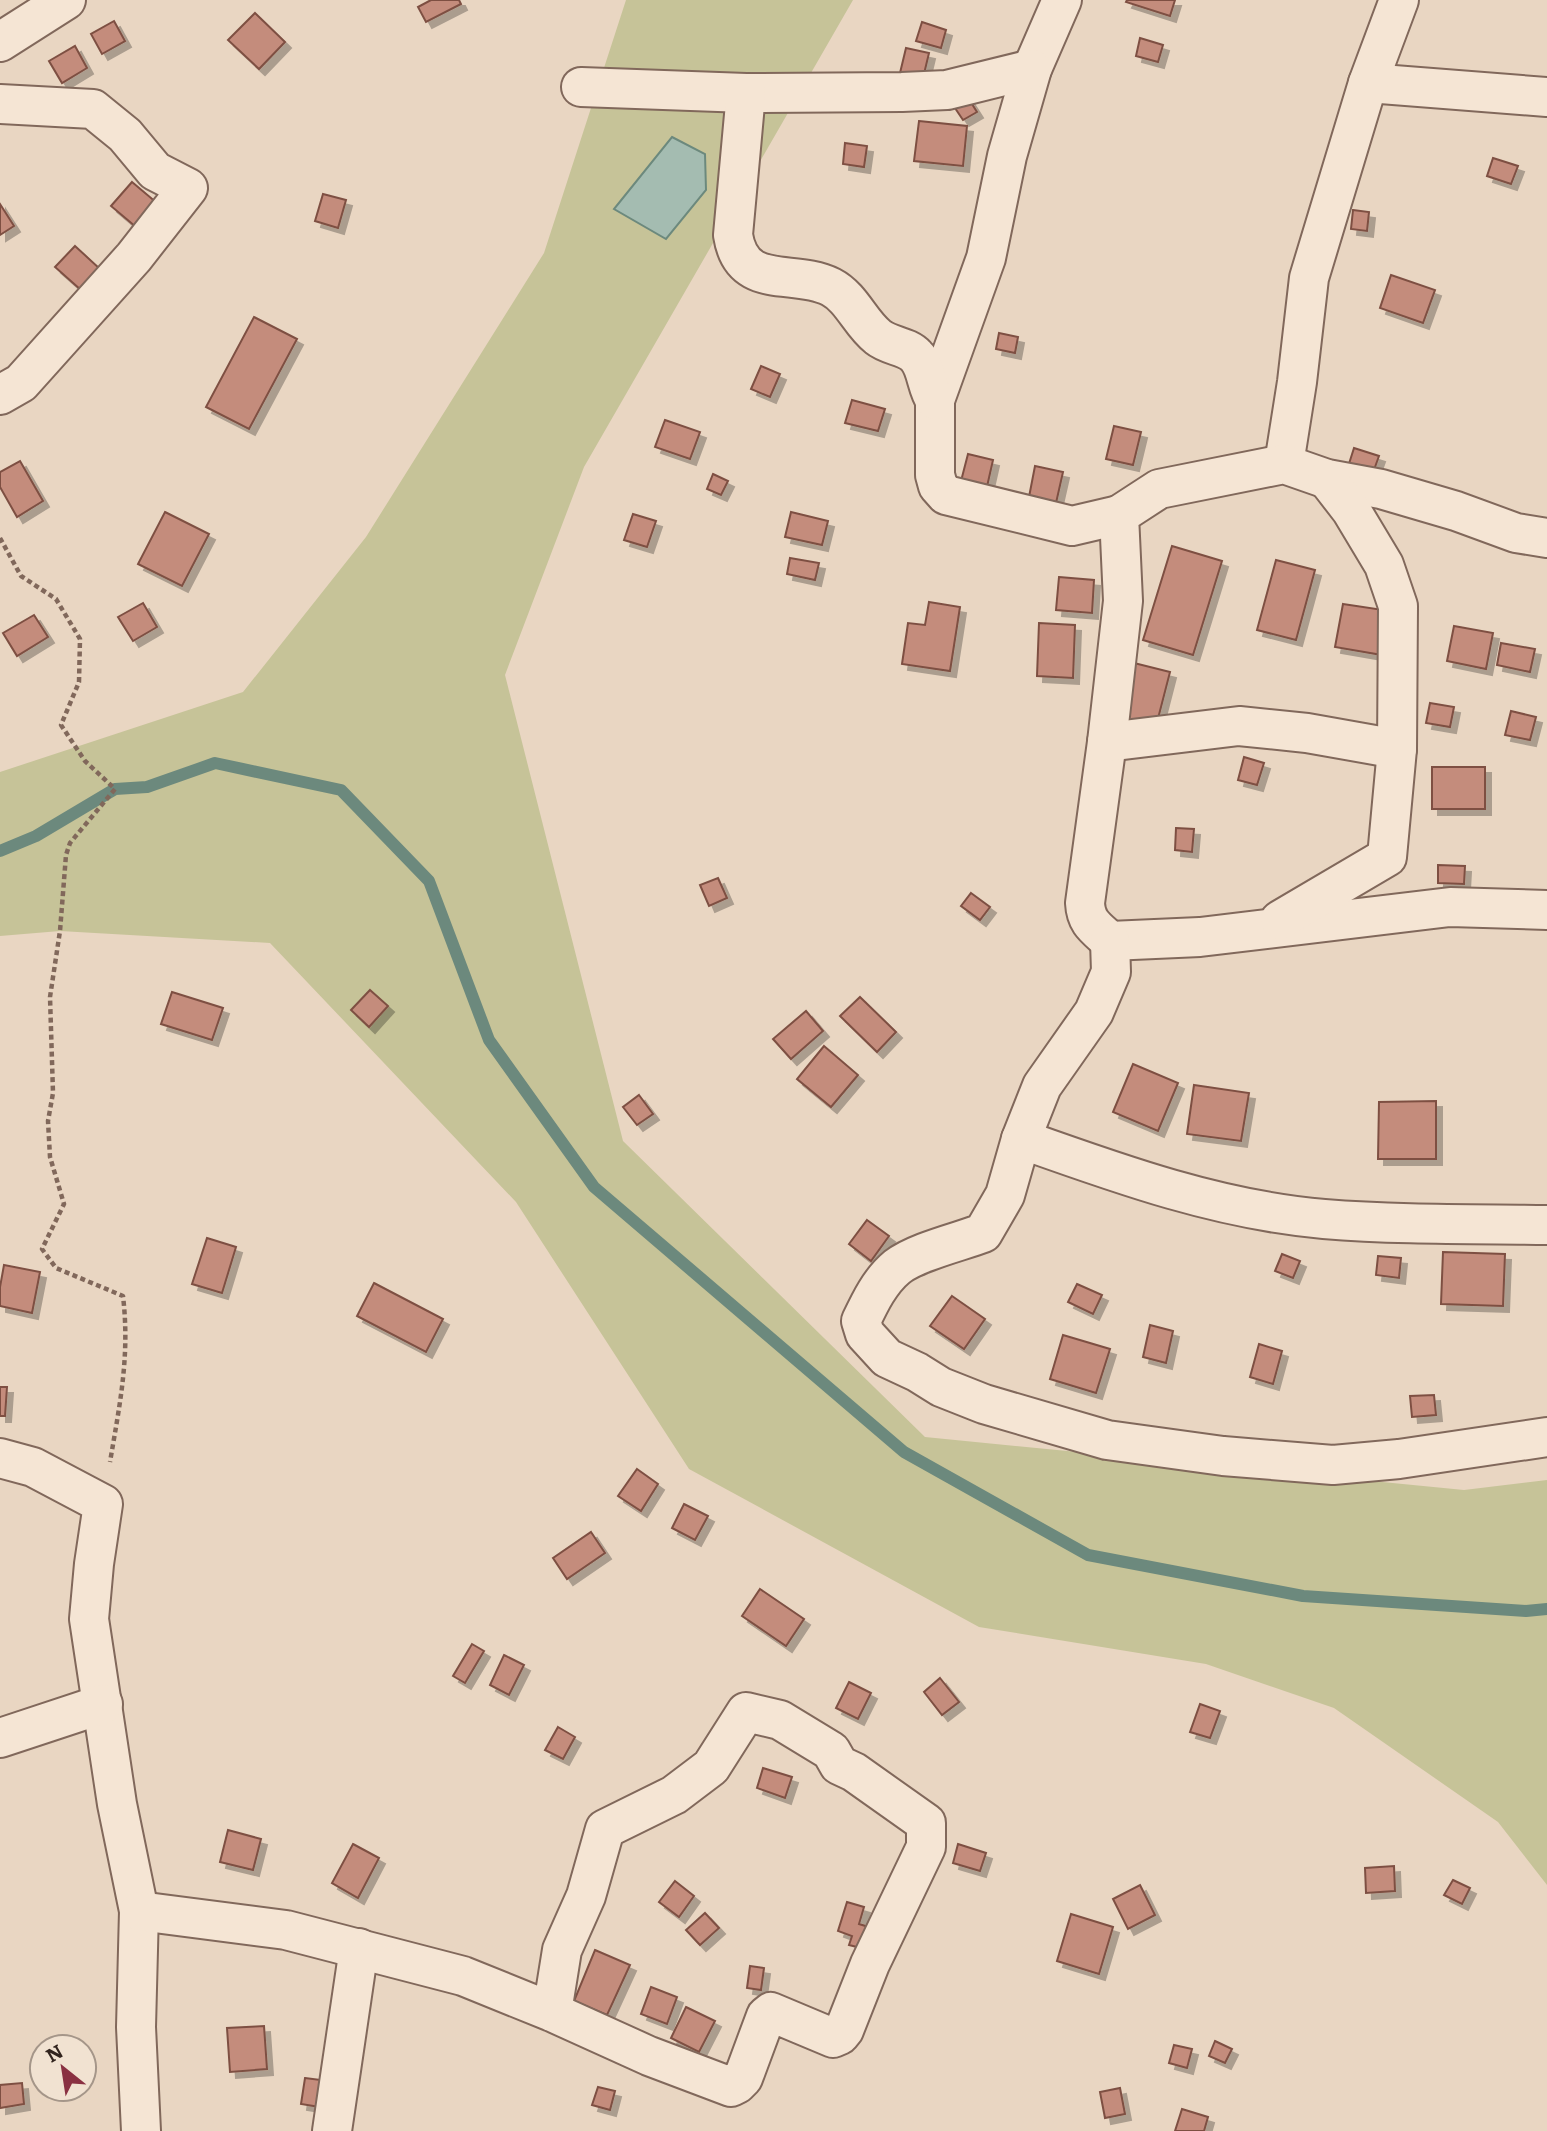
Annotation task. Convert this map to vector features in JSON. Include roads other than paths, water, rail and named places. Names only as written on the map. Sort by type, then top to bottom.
[{"type":"street","points":[[0,42],[66,0]]},
{"type":"street","points":[[1062,0],[1032,69],[1007,156],[986,258],[935,400],[934,475],[938,486],[946,495],[1072,526],[1118,515],[1158,489],[1284,464],[1326,479],[1381,489],[1517,533],[1547,538]]},
{"type":"street","points":[[1284,464],[1309,278],[1367,83],[1399,0]]},
{"type":"street","points":[[581,87],[746,93],[902,92],[947,90],[1032,69]]},
{"type":"street","points":[[1367,83],[1547,97]]},
{"type":"street","points":[[746,93],[733,235],[736,252],[744,263],[761,274],[815,282],[832,288],[847,300],[881,340],[914,354],[921,362],[928,390],[935,400]]},
{"type":"street","points":[[0,104],[93,109],[125,135],[155,171],[188,188],[134,257],[21,383],[0,395]]},
{"type":"street","points":[[1267,928],[1387,857],[1397,749],[1398,606],[1384,565],[1351,510],[1326,479]]},
{"type":"street","points":[[1118,515],[1123,601],[1085,903],[1086,915],[1093,926],[1110,941],[1199,937],[1450,906],[1547,910]]},
{"type":"street","points":[[1107,742],[1239,726],[1307,733],[1397,749]]},
{"type":"street","points":[[1110,941],[1111,972],[1094,1012],[1042,1086],[1021,1139],[1005,1195],[983,1233],[906,1261],[894,1269],[875,1293],[861,1321],[865,1334],[887,1358],[917,1371],[941,1387],[984,1404],[1107,1440],[1223,1456],[1333,1465],[1399,1459],[1547,1437]]},
{"type":"street","points":[[1021,1139],[1130,1178],[1259,1209],[1323,1219],[1547,1225]]},
{"type":"street","points":[[0,1458],[33,1467],[103,1504],[89,1619],[117,1804],[139,1911],[136,2027],[141,2131]]},
{"type":"street","points":[[0,1738],[103,1704]]},
{"type":"street","points":[[139,1911],[286,1930],[463,1976],[649,2056],[731,2087],[743,2078],[765,2016],[771,2012],[833,2038],[844,2030],[870,1964],[926,1847],[926,1823],[854,1772],[839,1765],[831,1751],[810,1738],[780,1720],[746,1712],[711,1767],[674,1795],[605,1829],[586,1896],[562,1950],[552,2012]]},
{"type":"street","points":[[332,2131],[359,1948]]},
{"type":"waterway","points":[[0,851],[36,836],[115,789],[147,787],[215,763],[341,790],[429,881],[489,1040],[594,1187],[904,1452],[1088,1555],[1303,1596],[1526,1611],[1547,1609]]}]
